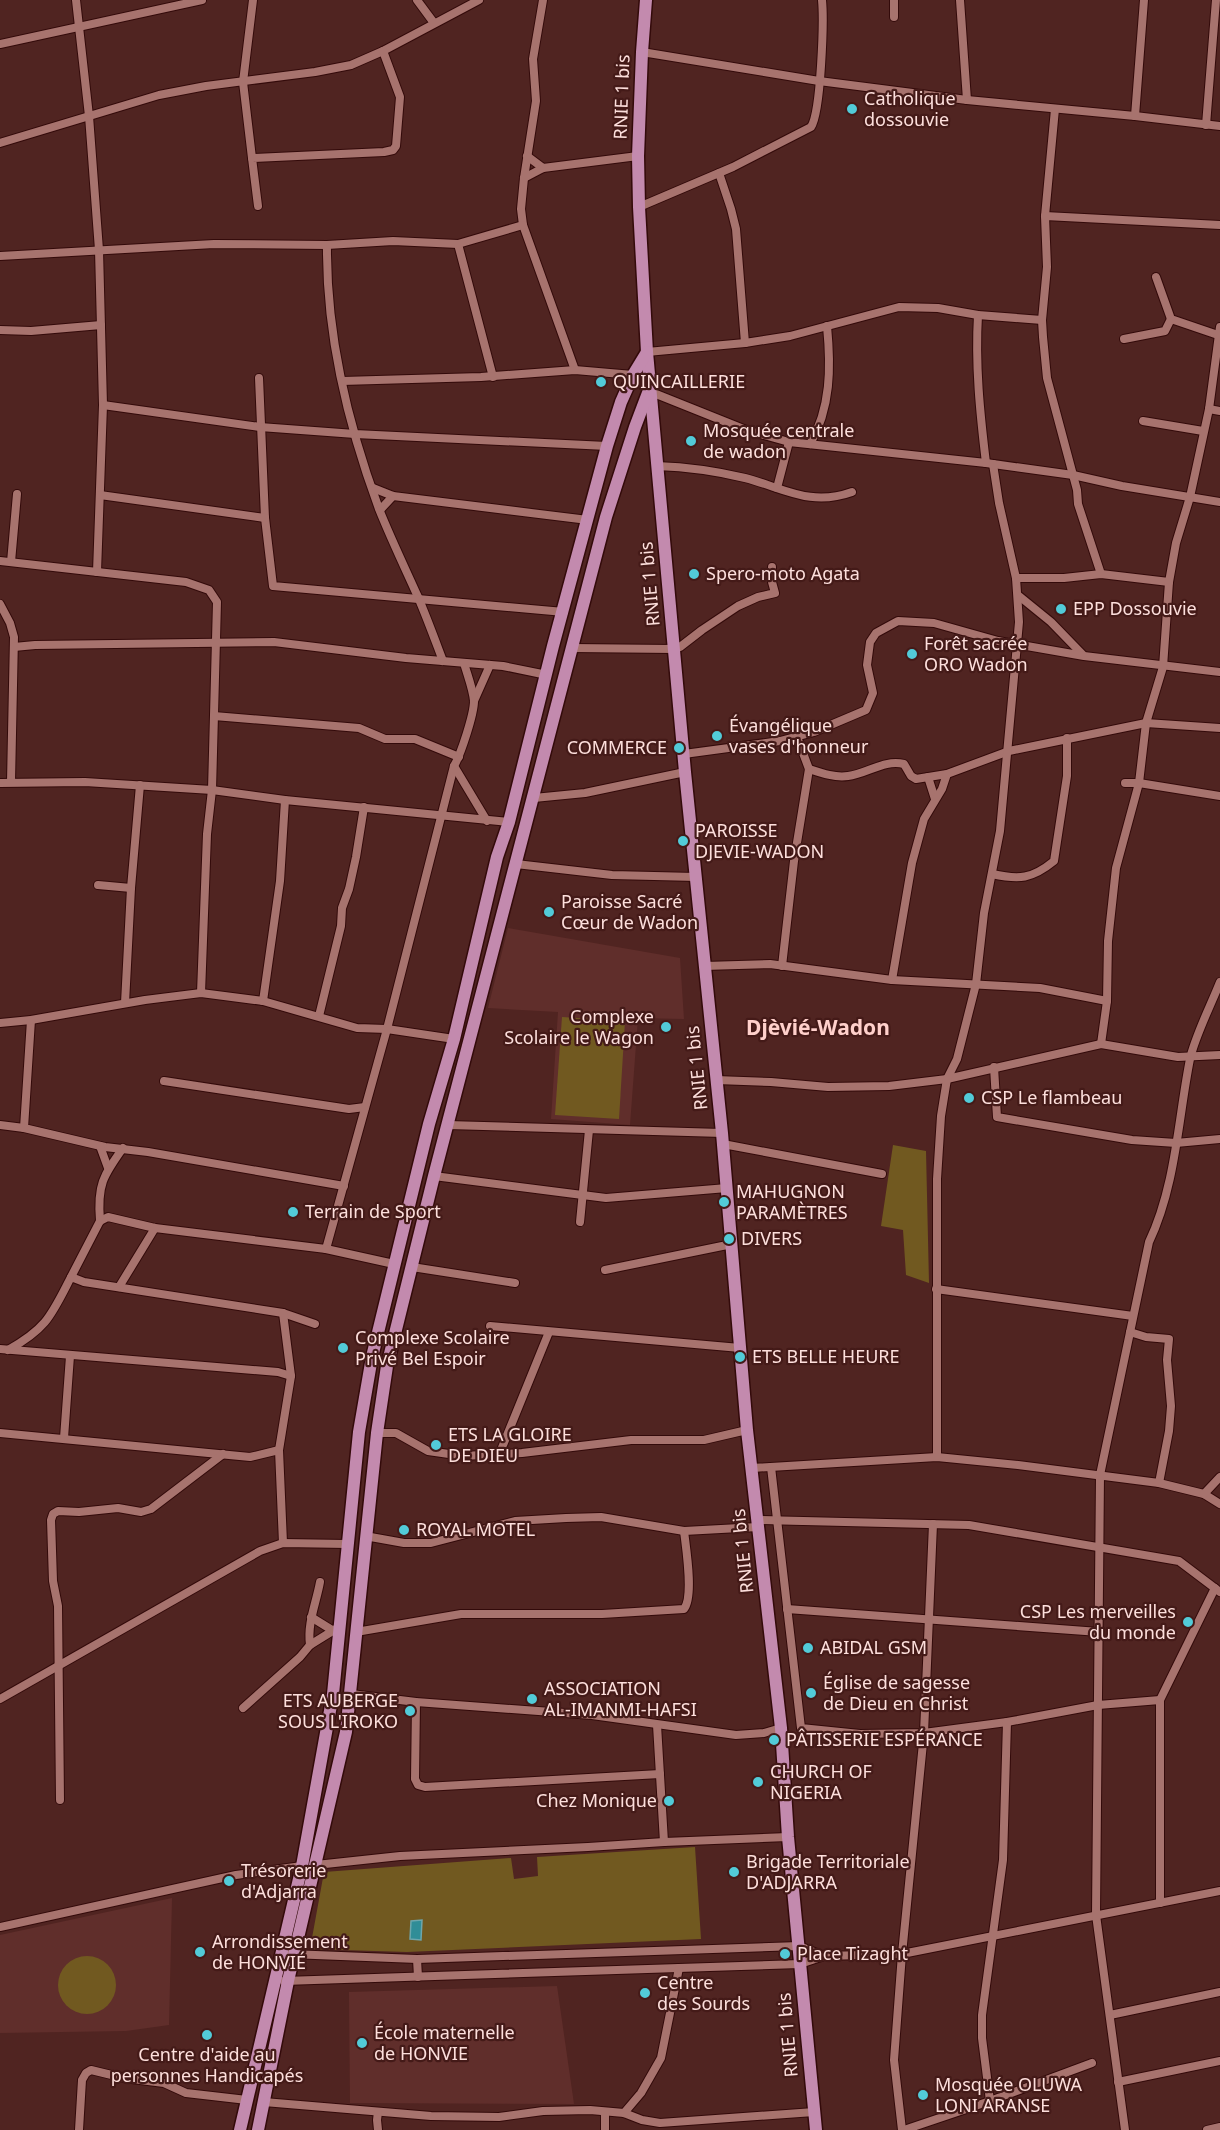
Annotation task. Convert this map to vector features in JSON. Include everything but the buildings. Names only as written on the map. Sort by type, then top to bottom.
[{"type":"main road","name":"RNIE 1 bis","points":[[646,0],[638,156],[650,390],[685,772],[723,1138],[747,1430],[781,1728],[788,1837],[816,2130]]},
{"type":"main road","points":[[240,2130],[302,1866],[333,1694],[336,1629],[359,1432],[372,1357],[429,1124],[454,1039],[497,858],[509,822],[514,795],[607,446],[621,402],[633,375],[647,352]]},
{"type":"main road","points":[[258,2130],[288,1981],[342,1754],[351,1694],[377,1432],[387,1366],[434,1176],[606,517],[635,427],[650,390]]},
{"type":"street","points":[[76,0],[89,116],[99,250],[104,405],[97,572]]},
{"type":"street","points":[[0,44],[202,0]]},
{"type":"street","points":[[253,0],[243,82],[258,206]]},
{"type":"street","points":[[417,0],[434,23]]},
{"type":"street","points":[[0,143],[159,95],[351,65],[383,51],[479,0]]},
{"type":"street","points":[[543,0],[533,59],[536,101],[521,209],[523,225],[575,370]]},
{"type":"street","points":[[639,207],[718,173],[811,127],[815,117],[819,81],[822,0]]},
{"type":"street","points":[[894,0],[894,17]]},
{"type":"street","points":[[960,0],[967,100]]},
{"type":"street","points":[[1135,116],[1144,0]]},
{"type":"street","points":[[1206,125],[1216,0]]},
{"type":"street","points":[[252,158],[393,150],[396,146],[400,97],[383,51]]},
{"type":"street","points":[[642,52],[819,81],[967,100],[1220,126]]},
{"type":"street","points":[[1055,109],[1045,216],[1047,267],[1042,320],[1047,378],[1074,475],[1078,504],[1101,574]]},
{"type":"street","points":[[527,156],[543,168]]},
{"type":"street","points":[[524,178],[543,168],[638,156]]},
{"type":"street","points":[[718,173],[736,229],[745,343]]},
{"type":"street","points":[[1045,216],[1220,225]]},
{"type":"street","points":[[0,256],[214,244],[327,245],[393,241],[458,244],[523,225]]},
{"type":"street","points":[[458,244],[493,376]]},
{"type":"street","points":[[327,245],[329,307],[342,381],[355,434],[380,510],[443,661]]},
{"type":"street","points":[[1124,339],[1165,331],[1171,319],[1155,277]]},
{"type":"street","points":[[647,352],[745,343],[790,336],[886,310],[910,306],[1042,320]]},
{"type":"street","points":[[937,1457],[937,1179],[941,1116],[947,1079],[957,1059],[976,984],[984,913],[1000,831],[1018,645],[1016,578],[989,464],[977,390],[978,315]]},
{"type":"street","points":[[1101,1044],[1107,1001],[1108,941],[1116,868],[1139,783],[1146,723],[1163,667],[1170,582],[1179,531],[1190,497],[1209,410],[1219,331],[1171,319]]},
{"type":"street","points":[[0,330],[32,331],[101,325]]},
{"type":"street","points":[[810,444],[819,423],[829,383],[830,351],[827,326]]},
{"type":"street","points":[[342,381],[493,376],[575,370],[633,375]]},
{"type":"street","points":[[259,378],[266,518],[273,586],[564,612]]},
{"type":"street","points":[[650,390],[728,423],[789,442],[1074,475],[1122,486],[1220,502]]},
{"type":"street","points":[[104,405],[260,427],[607,446]]},
{"type":"street","points":[[1209,410],[1220,411]]},
{"type":"street","points":[[1143,422],[1203,431]]},
{"type":"street","points":[[777,488],[789,442]]},
{"type":"street","points":[[657,466],[723,473],[797,496],[819,499],[852,492]]},
{"type":"street","points":[[373,488],[393,496],[588,520]]},
{"type":"street","points":[[11,562],[17,494]]},
{"type":"street","points":[[100,495],[266,518]]},
{"type":"street","points":[[380,510],[393,496]]},
{"type":"street","points":[[0,561],[186,582],[209,590],[217,602],[212,790],[207,834],[201,993]]},
{"type":"street","points":[[571,648],[674,649],[680,647],[738,606],[758,597],[775,593],[772,567]]},
{"type":"street","points":[[1016,578],[1064,578],[1101,574],[1170,582]]},
{"type":"street","points":[[1018,596],[1051,622],[1084,656]]},
{"type":"street","points":[[0,604],[14,637],[11,782]]},
{"type":"street","points":[[684,754],[797,737],[866,710],[873,693],[867,665],[870,642],[876,633],[898,621],[934,623],[1018,645],[1084,656],[1220,672]]},
{"type":"street","points":[[14,647],[274,642],[490,665],[547,675]]},
{"type":"street","points":[[464,663],[474,701]]},
{"type":"street","points":[[326,1249],[387,1029],[454,766],[459,757],[474,701],[490,665]]},
{"type":"street","points":[[214,716],[358,728],[385,739],[415,739],[459,757]]},
{"type":"street","points":[[809,769],[847,776],[890,763],[901,763],[904,764],[911,777],[916,779],[947,774],[1009,751],[1146,723],[1220,728]]},
{"type":"street","points":[[782,966],[794,861],[809,769],[797,737]]},
{"type":"street","points":[[992,874],[1013,879],[1028,877],[1042,871],[1054,861],[1067,776],[1067,738]]},
{"type":"street","points":[[454,766],[488,821]]},
{"type":"street","points":[[534,798],[574,795],[685,772]]},
{"type":"street","points":[[892,980],[912,863],[924,819],[942,789],[947,774]]},
{"type":"street","points":[[928,777],[935,799]]},
{"type":"street","points":[[0,783],[84,782],[212,790],[285,800],[509,822]]},
{"type":"street","points":[[1125,783],[1139,783],[1220,796]]},
{"type":"street","points":[[125,1003],[131,888],[140,785]]},
{"type":"street","points":[[263,1001],[280,881],[285,800]]},
{"type":"street","points":[[320,1016],[341,926],[342,908],[354,868],[364,807]]},
{"type":"street","points":[[516,864],[612,875],[696,877]]},
{"type":"street","points":[[98,885],[131,888]]},
{"type":"street","points":[[704,966],[770,964],[892,980],[1040,988],[1107,1001]]},
{"type":"street","points":[[1125,2130],[1096,1916],[1100,1475],[1149,1242],[1158,1223],[1176,1143],[1191,1056],[1220,982]]},
{"type":"street","points":[[0,1023],[201,993],[263,1001],[357,1028],[387,1029],[454,1039]]},
{"type":"street","points":[[24,1128],[31,1020]]},
{"type":"street","points":[[716,1080],[771,1082],[828,1088],[889,1086],[947,1079],[1101,1044],[1163,1055],[1220,1055]]},
{"type":"street","points":[[994,1067],[997,1117],[1132,1140],[1176,1143],[1220,1139]]},
{"type":"street","points":[[164,1081],[348,1109],[365,1107]]},
{"type":"street","points":[[348,1109],[361,1122]]},
{"type":"street","points":[[0,1125],[24,1128],[100,1146],[344,1186]]},
{"type":"street","points":[[448,1125],[723,1138],[882,1174]]},
{"type":"street","points":[[580,1222],[589,1130]]},
{"type":"street","points":[[100,1146],[108,1168]]},
{"type":"street","points":[[4,1349],[31,1337],[49,1319],[100,1221],[99,1189],[108,1168],[123,1148]]},
{"type":"street","points":[[434,1176],[606,1198],[727,1188]]},
{"type":"street","points":[[100,1221],[108,1217],[155,1228],[326,1249],[394,1264]]},
{"type":"street","points":[[119,1287],[155,1228]]},
{"type":"street","points":[[605,1270],[732,1244]]},
{"type":"street","points":[[412,1267],[515,1283]]},
{"type":"street","points":[[71,1277],[84,1282],[283,1313],[315,1324]]},
{"type":"street","points":[[936,1288],[1134,1316]]},
{"type":"street","points":[[283,1313],[291,1376],[279,1450],[283,1543]]},
{"type":"street","points":[[490,1326],[740,1348]]},
{"type":"street","points":[[499,1455],[549,1332]]},
{"type":"street","points":[[1130,1332],[1146,1337],[1169,1339],[1167,1360],[1170,1422],[1159,1483]]},
{"type":"street","points":[[4,1349],[278,1372],[291,1376]]},
{"type":"street","points":[[64,1437],[70,1356]]},
{"type":"street","points":[[278,1372],[289,1364]]},
{"type":"street","points":[[377,1432],[396,1433],[428,1451],[464,1456],[499,1455],[631,1440],[704,1440],[747,1430]]},
{"type":"street","points":[[0,1432],[250,1457],[279,1450]]},
{"type":"street","points":[[60,1800],[58,1606],[53,1581],[51,1520],[53,1514],[58,1511],[79,1512],[118,1508],[141,1512],[151,1509],[223,1454]]},
{"type":"street","points":[[752,1468],[937,1457],[1159,1483],[1204,1494],[1220,1504]]},
{"type":"street","points":[[771,1467],[801,1728],[860,1734],[924,1732],[1007,1722],[1098,1705],[1160,1700]]},
{"type":"street","points":[[1204,1494],[1220,1477]]},
{"type":"street","points":[[366,1536],[404,1543],[431,1543],[515,1521],[601,1517],[684,1531],[777,1522],[969,1525],[1179,1561],[1218,1590],[1160,1700],[1160,1903]]},
{"type":"street","points":[[933,1524],[924,1732],[894,2060],[903,2130],[990,2102],[1092,2063]]},
{"type":"street","points":[[356,1632],[461,1614],[603,1614],[684,1609],[688,1603],[688,1584],[684,1531]]},
{"type":"street","points":[[0,1699],[260,1551],[283,1543],[347,1544]]},
{"type":"street","points":[[310,1645],[308,1632],[320,1582]]},
{"type":"street","points":[[787,1609],[1099,1632]]},
{"type":"street","points":[[311,1617],[336,1629]]},
{"type":"street","points":[[243,1708],[300,1657],[310,1645],[336,1629]]},
{"type":"street","points":[[351,1694],[416,1702],[591,1715],[736,1735],[764,1733],[781,1728]]},
{"type":"street","points":[[416,1702],[415,1779],[418,1785],[425,1787],[660,1774]]},
{"type":"street","points":[[990,2102],[982,2038],[982,2014],[1003,1860],[1007,1722]]},
{"type":"street","points":[[657,1725],[664,1842]]},
{"type":"street","points":[[316,1865],[400,1856],[788,1837]]},
{"type":"street","points":[[0,1927],[236,1875],[302,1866]]},
{"type":"street","points":[[274,1979],[288,1981],[800,1964],[824,1956],[902,1954],[1220,1891]]},
{"type":"street","points":[[280,1953],[417,1959],[799,1946],[824,1956]]},
{"type":"street","points":[[417,1959],[418,1977]]},
{"type":"street","points":[[624,2113],[641,2093],[661,2058],[678,1968]]},
{"type":"street","points":[[1110,2015],[1220,1992]]},
{"type":"street","points":[[1118,2082],[1220,2061]]},
{"type":"street","points":[[79,2130],[82,2080],[91,2070],[124,2078],[164,2083],[186,2092],[247,2100]]},
{"type":"street","points":[[264,2102],[431,2116],[499,2117],[574,2109],[624,2113],[642,2120],[660,2123],[814,2112]]},
{"type":"street","points":[[378,2112],[378,2130]]},
{"type":"street","points":[[604,2130],[605,2112]]},
{"type":"street","points":[[695,2130],[700,2121]]},
{"type":"street","points":[[1207,2130],[1220,2127]]},
{"type":"shaded area","points":[[508,928],[680,958],[684,1019],[638,1018],[630,1125],[551,1119],[558,1012],[488,1008]]},
{"type":"shaded area","points":[[562,1017],[625,1021],[619,1119],[555,1115]]},
{"type":"shaded area","points":[[893,1145],[926,1151],[929,1283],[906,1275],[903,1230],[881,1226]]},
{"type":"shaded area","points":[[695,1847],[701,1939],[407,1952],[310,1949],[324,1872],[511,1858],[514,1879],[538,1876],[537,1857]]},
{"type":"shaded area","points":[[172,1898],[169,2025],[126,2031],[0,2033],[0,1935]]},
{"type":"shaded area","points":[[81,1956],[93,1956],[108,1964],[116,1979],[116,1991],[108,2006],[93,2014],[81,2014],[66,2006],[58,1991],[58,1979],[66,1964]]},
{"type":"shaded area","points":[[557,1986],[574,2104],[350,2103],[349,1992]]},
{"type":"water","points":[[422,1920],[421,1940],[410,1939],[411,1921]]},
{"type":"place","name":"Catholique dossouvie","points":[[852,109]]},
{"type":"place","name":"QUINCAILLERIE","points":[[601,382]]},
{"type":"place","name":"Mosquée centrale de wadon","points":[[691,441]]},
{"type":"place","name":"Spero-moto Agata","points":[[694,574]]},
{"type":"place","name":"EPP Dossouvie","points":[[1061,609]]},
{"type":"place","name":"Forêt sacrée ORO Wadon","points":[[912,654]]},
{"type":"place","name":"Évangélique vases d'honneur","points":[[717,736]]},
{"type":"place","name":"COMMERCE","points":[[679,748]]},
{"type":"place","name":"PAROISSE DJEVIE-WADON","points":[[683,841]]},
{"type":"place","name":"Paroisse Sacré Cœur de Wadon","points":[[549,912]]},
{"type":"place","name":"Complexe Scolaire le Wagon","points":[[666,1027]]},
{"type":"place","name":"CSP Le flambeau","points":[[969,1098]]},
{"type":"place","name":"MAHUGNON PARAMÈTRES","points":[[724,1202]]},
{"type":"place","name":"Terrain de Sport","points":[[293,1212]]},
{"type":"place","name":"DIVERS","points":[[729,1239]]},
{"type":"place","name":"Complexe Scolaire Privé Bel Espoir","points":[[343,1348]]},
{"type":"place","name":"ETS BELLE HEURE","points":[[740,1357]]},
{"type":"place","name":"ETS LA GLOIRE DE DIEU","points":[[436,1445]]},
{"type":"place","name":"ROYAL MOTEL","points":[[404,1530]]},
{"type":"place","name":"CSP Les merveilles du monde","points":[[1188,1622]]},
{"type":"place","name":"ABIDAL GSM","points":[[808,1648]]},
{"type":"place","name":"Église de sagesse de Dieu en Christ","points":[[811,1693]]},
{"type":"place","name":"ASSOCIATION AL-IMANMI-HAFSI","points":[[532,1699]]},
{"type":"place","name":"ETS AUBERGE SOUS L'IROKO","points":[[410,1711]]},
{"type":"place","name":"PÂTISSERIE ESPÉRANCE","points":[[774,1740]]},
{"type":"place","name":"CHURCH OF NIGERIA","points":[[758,1782]]},
{"type":"place","name":"Chez Monique","points":[[669,1801]]},
{"type":"place","name":"Brigade Territoriale D'ADJARRA","points":[[734,1872]]},
{"type":"place","name":"Trésorerie d'Adjarra","points":[[229,1881]]},
{"type":"place","name":"Arrondissement de HONVIÉ","points":[[200,1952]]},
{"type":"place","name":"Place Tizaght","points":[[785,1954]]},
{"type":"place","name":"Centre des Sourds","points":[[645,1993]]},
{"type":"place","name":"Centre d'aide au personnes Handicapés","points":[[207,2035]]},
{"type":"place","name":"École maternelle de HONVIE","points":[[362,2043]]},
{"type":"place","name":"Mosquée OLUWA LONI ARANSE","points":[[923,2095]]},
{"type":"district","name":"Djèvié-Wadon","points":[[818,1028]]}]
